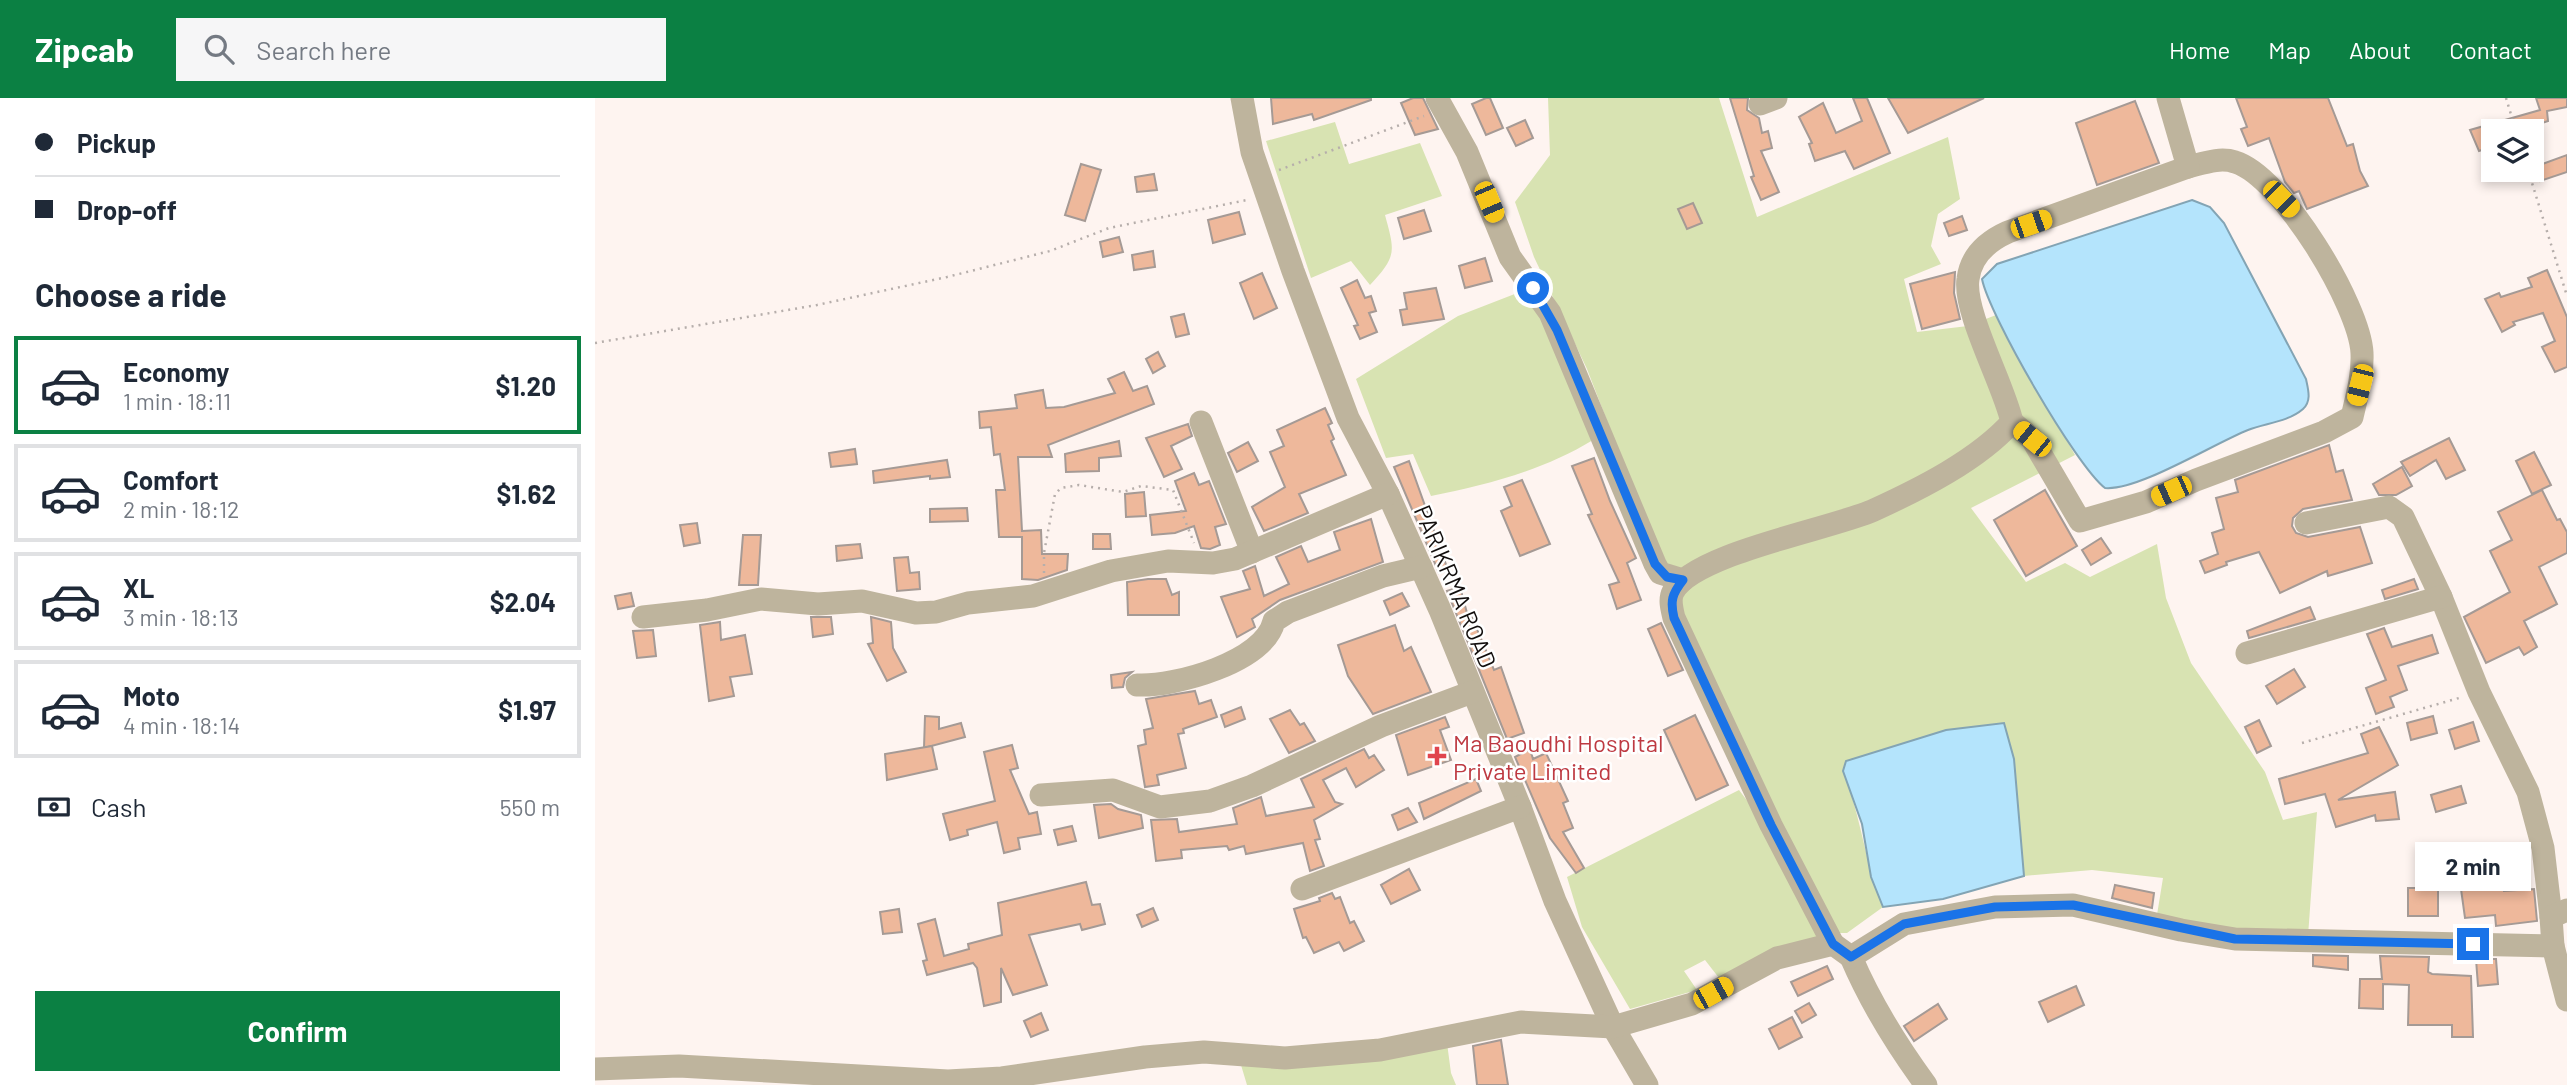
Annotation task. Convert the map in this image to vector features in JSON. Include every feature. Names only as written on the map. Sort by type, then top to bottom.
[{"type":"street","name":"PARIKRMA ROAD","points":[[1242,98],[1252,152],[1348,418],[1388,494],[1421,568],[1521,807],[1555,901],[1613,1027],[1647,1085]]},
{"type":"street","points":[[2168,98],[2188,167]]},
{"type":"street","points":[[1440,103],[1467,152],[1510,257],[1550,313],[1655,564],[1667,577],[1683,580]]},
{"type":"street","points":[[2222,159],[2246,166],[2291,209],[2308,232],[2350,309],[2362,351],[2360,385],[2352,417],[2325,432],[2196,480],[2146,502],[2080,521],[2032,439],[2012,422],[2007,401],[1976,319],[1967,280],[1983,247],[2008,232],[2188,167],[2222,159]]},
{"type":"street","points":[[1201,422],[1252,552]]},
{"type":"street","points":[[1926,1085],[1868,997],[1771,825],[1674,618],[1671,603],[1673,592],[1683,580],[1748,548],[1872,511],[1982,452],[2012,422]]},
{"type":"street","points":[[643,617],[706,610],[761,599],[818,604],[862,601],[916,613],[936,612],[968,603],[1045,592],[1111,571],[1168,561],[1201,563],[1235,559],[1388,494]]},
{"type":"street","points":[[2306,523],[2375,509],[2389,508],[2398,511],[2441,597],[2479,692],[2536,814],[2559,913],[2553,946],[2567,1000]]},
{"type":"street","points":[[1136,685],[1182,681],[1218,669],[1256,647],[1272,632],[1274,621],[1288,612],[1383,576],[1421,568]]},
{"type":"street","points":[[2247,653],[2441,597]]},
{"type":"street","points":[[1041,795],[1113,790],[1160,807],[1210,802],[1252,786],[1381,726],[1472,692]]},
{"type":"street","points":[[1302,889],[1521,807]]},
{"type":"street","points":[[595,1069],[679,1066],[947,1081],[1002,1078],[1133,1058],[1204,1052],[1285,1058],[1380,1050],[1521,1022],[1613,1027],[1692,1004],[1777,958],[1842,950],[1904,924],[1995,907],[2073,905],[2235,939],[2553,946]]},
{"type":"path","points":[[2506,98],[2512,119]]},
{"type":"path","points":[[595,344],[817,305],[934,280],[1050,251],[1122,225],[1198,212],[1265,186],[1440,103]]},
{"type":"path","points":[[2532,182],[2567,296]]},
{"type":"path","points":[[1045,592],[1044,553],[1055,494],[1061,488],[1079,485],[1116,492],[1141,486],[1173,490],[1201,563]]},
{"type":"path","points":[[2302,744],[2479,692]]},
{"type":"green space","points":[[1548,98],[1719,98],[1757,217],[1948,137],[1960,199],[1938,214],[1931,246],[1941,264],[1904,279],[1917,332],[1968,326],[1996,315],[2075,455],[1971,508],[2026,582],[2065,563],[2090,577],[2157,544],[2166,598],[2191,663],[2265,772],[2283,820],[2317,812],[2308,936],[2156,921],[2163,878],[2092,870],[2024,876],[2014,759],[2004,723],[1873,752],[1843,771],[1883,907],[1847,933],[1829,933],[1686,625],[1587,369],[1534,257],[1515,202],[1550,155]]},
{"type":"green space","points":[[1335,122],[1349,164],[1420,143],[1442,196],[1385,215],[1391,237],[1391,253],[1385,267],[1370,285],[1351,261],[1311,278],[1266,141]]},
{"type":"green space","points":[[1525,290],[1565,347],[1593,440],[1555,460],[1515,475],[1431,496],[1413,454],[1386,458],[1356,379],[1458,316]]},
{"type":"green space","points":[[1739,790],[1758,815],[1821,936],[1719,978],[1705,960],[1684,971],[1697,990],[1630,1009],[1582,927],[1567,877]]},
{"type":"green space","points":[[1447,1043],[1451,1073],[1456,1085],[1247,1085],[1241,1065]]},
{"type":"water","points":[[2192,200],[2210,207],[2224,223],[2306,379],[2308,402],[2291,417],[2248,430],[2156,475],[2119,487],[2105,488],[2075,451],[2035,389],[2000,324],[1982,279],[1997,264]]},
{"type":"water","points":[[2004,723],[2014,759],[2024,876],[1943,899],[1883,907],[1871,877],[1862,824],[1843,771],[1846,761],[1946,730]]},
{"type":"building","points":[[1271,98],[1371,100],[1314,120],[1312,114],[1273,124]]},
{"type":"building","points":[[1413,98],[1423,98],[1438,129],[1415,135],[1401,103]]},
{"type":"building","points":[[1490,98],[1503,128],[1486,135],[1472,104]]},
{"type":"building","points":[[1730,98],[1748,98],[1747,110],[1759,118],[1762,133],[1768,131],[1772,148],[1761,151],[1779,192],[1761,200],[1751,177],[1754,176]]},
{"type":"building","points":[[1853,98],[1867,98],[1890,153],[1854,169],[1845,151],[1815,161],[1809,144],[1812,143],[1799,117],[1823,103],[1836,133],[1862,121]]},
{"type":"building","points":[[1888,98],[1984,98],[1908,133]]},
{"type":"building","points":[[2236,98],[2328,98],[2347,146],[2353,144],[2360,171],[2368,186],[2307,209],[2299,191],[2294,193],[2285,182],[2269,138],[2248,146],[2241,129],[2247,127]]},
{"type":"building","points":[[2536,98],[2567,98],[2567,107],[2547,111],[2548,121],[2508,119],[2540,110]]},
{"type":"building","points":[[2135,101],[2159,163],[2097,185],[2076,123]]},
{"type":"building","points":[[1525,120],[1533,138],[1516,146],[1507,128]]},
{"type":"building","points":[[2481,127],[2481,150],[2479,151],[2470,130]]},
{"type":"building","points":[[2567,155],[2567,172],[2544,180],[2544,163]]},
{"type":"building","points":[[1081,164],[1101,170],[1085,221],[1065,215]]},
{"type":"building","points":[[1154,174],[1157,190],[1137,192],[1135,177]]},
{"type":"building","points":[[1693,203],[1702,223],[1687,229],[1678,209]]},
{"type":"building","points":[[1424,210],[1431,231],[1404,239],[1398,218]]},
{"type":"building","points":[[1239,212],[1245,234],[1213,243],[1208,220]]},
{"type":"building","points":[[1962,216],[1967,230],[1949,236],[1944,223]]},
{"type":"building","points":[[1119,237],[1123,252],[1103,257],[1100,242]]},
{"type":"building","points":[[1153,251],[1155,267],[1134,270],[1132,255]]},
{"type":"building","points":[[1485,258],[1492,281],[1465,288],[1459,266]]},
{"type":"building","points":[[2547,270],[2567,317],[2567,367],[2555,372],[2542,347],[2555,341],[2543,313],[2513,322],[2515,325],[2502,332],[2485,299],[2499,293],[2501,297],[2532,287],[2528,278]]},
{"type":"building","points":[[1955,272],[1954,293],[1960,319],[1922,329],[1910,284]]},
{"type":"building","points":[[1262,273],[1277,308],[1254,319],[1240,283]]},
{"type":"building","points":[[1357,280],[1365,298],[1371,296],[1376,311],[1369,313],[1377,332],[1360,339],[1354,326],[1358,325],[1341,288]]},
{"type":"building","points":[[1436,288],[1444,319],[1403,325],[1400,310],[1407,309],[1404,293]]},
{"type":"building","points":[[1184,314],[1189,334],[1176,337],[1171,317]]},
{"type":"building","points":[[1158,352],[1165,366],[1153,373],[1146,359]]},
{"type":"building","points":[[1124,372],[1133,391],[1147,386],[1154,404],[1048,445],[1052,457],[1018,457],[1022,531],[1041,530],[1042,554],[1068,554],[1067,570],[1038,580],[1022,579],[1022,537],[999,537],[996,490],[1005,490],[1000,454],[994,455],[991,427],[980,428],[979,412],[1017,408],[1015,395],[1043,390],[1046,408],[1064,407],[1115,393],[1108,379]]},
{"type":"building","points":[[1325,408],[1332,423],[1328,425],[1334,439],[1331,441],[1346,475],[1299,494],[1308,513],[1264,531],[1252,507],[1285,487],[1270,452],[1284,446],[1277,430]]},
{"type":"building","points":[[1188,424],[1192,436],[1171,446],[1182,469],[1164,477],[1146,438]]},
{"type":"building","points":[[2449,438],[2465,470],[2446,479],[2436,460],[2410,476],[2401,462]]},
{"type":"building","points":[[1119,441],[1121,456],[1099,458],[1099,471],[1066,472],[1065,454]]},
{"type":"building","points":[[1248,442],[1258,461],[1237,472],[1228,453]]},
{"type":"building","points":[[2329,445],[2336,472],[2343,470],[2352,500],[2303,509],[2293,518],[2292,526],[2296,533],[2308,537],[2360,527],[2372,563],[2328,576],[2327,571],[2280,593],[2259,552],[2226,562],[2227,565],[2205,573],[2200,561],[2218,554],[2212,533],[2224,529],[2216,498],[2238,492],[2235,480]]},
{"type":"building","points":[[855,449],[857,464],[831,467],[829,453]]},
{"type":"building","points":[[2534,452],[2551,485],[2532,494],[2516,461]]},
{"type":"building","points":[[1594,458],[1636,558],[1627,563],[1641,600],[1617,609],[1609,585],[1619,582],[1588,515],[1592,514],[1572,466]]},
{"type":"building","points":[[947,460],[950,477],[930,479],[930,476],[874,483],[873,471]]},
{"type":"building","points":[[1409,461],[1448,570],[1439,573],[1394,467]]},
{"type":"building","points":[[2402,467],[2412,486],[2396,495],[2379,495],[2373,484]]},
{"type":"building","points":[[1194,473],[1199,485],[1209,481],[1226,524],[1215,527],[1220,545],[1210,549],[1201,548],[1194,526],[1175,533],[1152,535],[1150,515],[1186,511],[1175,481]]},
{"type":"building","points":[[1522,480],[1550,544],[1520,556],[1501,511],[1512,506],[1504,487]]},
{"type":"building","points":[[2045,490],[2077,546],[2026,576],[1994,520]]},
{"type":"building","points":[[2542,490],[2557,520],[2560,519],[2567,532],[2567,553],[2539,567],[2557,604],[2524,621],[2537,647],[2524,655],[2519,647],[2486,663],[2464,617],[2510,592],[2490,551],[2512,540],[2498,512]]},
{"type":"building","points":[[1144,492],[1146,516],[1126,517],[1125,494]]},
{"type":"building","points":[[967,508],[968,521],[930,522],[930,509]]},
{"type":"building","points":[[1371,519],[1383,562],[1280,600],[1252,619],[1255,627],[1237,637],[1221,597],[1250,589],[1243,571],[1255,566],[1264,596],[1289,584],[1276,557],[1301,546],[1308,562],[1340,550],[1334,532]]},
{"type":"building","points":[[697,523],[700,543],[684,546],[680,525]]},
{"type":"building","points":[[1093,534],[1110,534],[1111,549],[1093,549]]},
{"type":"building","points":[[743,535],[761,535],[758,585],[739,585]]},
{"type":"building","points":[[2101,538],[2111,553],[2091,565],[2082,550]]},
{"type":"building","points":[[860,544],[862,558],[837,561],[836,546]]},
{"type":"building","points":[[908,557],[910,573],[919,572],[920,589],[897,591],[894,558]]},
{"type":"building","points":[[1166,579],[1172,595],[1179,592],[1179,615],[1128,615],[1127,582]]},
{"type":"building","points":[[2414,579],[2418,589],[2385,599],[2382,590]]},
{"type":"building","points":[[1460,587],[1467,613],[1470,612],[1494,670],[1501,667],[1524,733],[1507,739],[1447,591]]},
{"type":"building","points":[[631,593],[634,606],[618,609],[615,596]]},
{"type":"building","points":[[1402,593],[1409,606],[1390,615],[1384,601]]},
{"type":"building","points":[[2310,607],[2315,619],[2249,638],[2247,631]]},
{"type":"building","points":[[811,617],[831,617],[833,634],[813,637]]},
{"type":"building","points":[[871,617],[891,622],[893,648],[906,672],[887,681],[868,644],[873,643]]},
{"type":"building","points":[[720,622],[721,640],[745,635],[752,674],[730,677],[734,696],[709,701],[700,625]]},
{"type":"building","points":[[1661,623],[1683,670],[1668,676],[1648,629]]},
{"type":"building","points":[[1395,625],[1404,651],[1411,647],[1431,692],[1373,714],[1348,676],[1338,645]]},
{"type":"building","points":[[2384,628],[2392,647],[2432,635],[2438,653],[2398,666],[2407,690],[2390,697],[2394,707],[2376,714],[2366,688],[2386,680],[2367,634]]},
{"type":"building","points":[[653,630],[656,656],[637,658],[633,631]]},
{"type":"building","points":[[2294,669],[2305,687],[2277,704],[2266,686]]},
{"type":"building","points":[[1132,672],[1125,678],[1123,687],[1112,688],[1111,675]]},
{"type":"building","points":[[1195,691],[1199,704],[1211,700],[1217,717],[1183,729],[1184,733],[1178,734],[1186,768],[1157,775],[1159,785],[1145,787],[1138,746],[1146,744],[1144,730],[1153,728],[1146,699]]},
{"type":"building","points":[[1241,707],[1245,719],[1225,727],[1221,715]]},
{"type":"building","points":[[1290,710],[1300,725],[1304,723],[1315,741],[1289,753],[1270,719]]},
{"type":"building","points":[[1695,715],[1728,785],[1696,800],[1664,730]]},
{"type":"building","points":[[925,716],[939,717],[939,729],[961,723],[965,737],[924,748]]},
{"type":"building","points":[[2433,716],[2437,733],[2411,740],[2407,723]]},
{"type":"building","points":[[1445,717],[1449,727],[1440,730],[1451,760],[1408,775],[1396,735]]},
{"type":"building","points":[[2259,720],[2271,746],[2257,753],[2245,727]]},
{"type":"building","points":[[2473,722],[2479,741],[2455,749],[2449,730]]},
{"type":"building","points":[[2379,727],[2398,765],[2338,800],[2395,792],[2399,819],[2376,821],[2375,815],[2336,827],[2325,794],[2285,804],[2279,779],[2368,753],[2361,734]]},
{"type":"building","points":[[1012,745],[1018,768],[1010,770],[1029,814],[1037,812],[1041,834],[1018,838],[1020,849],[1004,853],[997,822],[967,830],[968,835],[950,840],[943,814],[995,801],[984,752]]},
{"type":"building","points":[[932,746],[937,769],[887,780],[885,754]]},
{"type":"building","points":[[1364,749],[1369,758],[1374,755],[1384,770],[1356,787],[1346,768],[1323,780],[1335,802],[1342,804],[1314,820],[1320,839],[1315,840],[1324,866],[1310,871],[1303,843],[1246,854],[1244,846],[1229,850],[1227,846],[1181,850],[1182,858],[1156,861],[1151,820],[1177,819],[1179,832],[1237,824],[1233,808],[1261,797],[1266,816],[1314,807],[1301,779]]},
{"type":"building","points":[[1530,749],[1533,759],[1546,753],[1568,801],[1563,803],[1573,828],[1563,832],[1584,868],[1576,873],[1550,838],[1515,757]]},
{"type":"building","points":[[1476,779],[1481,791],[1424,819],[1419,803]]},
{"type":"building","points":[[2461,786],[2466,803],[2436,812],[2431,795]]},
{"type":"building","points":[[1111,804],[1118,809],[1141,815],[1143,828],[1099,838],[1094,805]]},
{"type":"building","points":[[1408,808],[1417,822],[1398,830],[1392,815]]},
{"type":"building","points":[[1072,826],[1076,841],[1058,845],[1054,830]]},
{"type":"building","points":[[1409,869],[1420,890],[1391,904],[1381,885]]},
{"type":"building","points":[[1086,882],[1092,905],[1100,904],[1105,924],[1082,930],[1080,924],[1029,935],[1047,985],[1013,995],[1001,968],[1001,1002],[984,1006],[977,968],[973,963],[927,975],[923,961],[927,960],[918,924],[935,919],[944,956],[969,949],[968,944],[1002,935],[998,903]]},
{"type":"building","points":[[2503,883],[2504,891],[2534,889],[2537,921],[2496,926],[2495,915],[2465,918],[2461,889]]},
{"type":"building","points":[[2115,885],[2154,893],[2152,908],[2112,898]]},
{"type":"building","points":[[2408,888],[2438,888],[2438,916],[2408,916]]},
{"type":"building","points":[[1332,893],[1335,899],[1340,897],[1350,923],[1354,921],[1364,941],[1344,951],[1339,942],[1314,953],[1306,937],[1303,938],[1294,909],[1320,901],[1319,898]]},
{"type":"building","points":[[1153,908],[1158,920],[1142,927],[1137,915]]},
{"type":"building","points":[[899,909],[902,932],[883,934],[880,912]]},
{"type":"building","points":[[2313,955],[2348,956],[2348,970],[2313,966]]},
{"type":"building","points":[[2380,956],[2429,957],[2428,972],[2432,974],[2471,976],[2473,1037],[2452,1037],[2452,1025],[2408,1025],[2409,985],[2383,984],[2383,1009],[2359,1008],[2360,979],[2382,979]]},
{"type":"building","points":[[2476,959],[2496,959],[2498,984],[2478,986]]},
{"type":"building","points":[[1827,966],[1833,979],[1798,996],[1791,982]]},
{"type":"building","points":[[2076,986],[2084,1005],[2048,1022],[2039,1002]]},
{"type":"building","points":[[1809,1003],[1816,1015],[1802,1023],[1795,1011]]},
{"type":"building","points":[[1938,1004],[1947,1019],[1914,1041],[1904,1026]]},
{"type":"building","points":[[1041,1013],[1048,1030],[1031,1037],[1024,1021]]},
{"type":"building","points":[[1792,1017],[1802,1037],[1779,1049],[1769,1029]]},
{"type":"building","points":[[1501,1040],[1508,1085],[1477,1085],[1473,1046]]},
{"type":"place","name":"Ma Baoudhi Hospital Private Limited","points":[[1437,756]]},
{"type":"route","points":[[1533,288],[1550,313],[1655,564],[1660,573],[1683,580],[1673,592],[1671,603],[1674,618],[1771,825],[1833,944],[1851,957],[1904,924],[1995,907],[2073,905],[2181,930],[2235,939],[2473,944]]}]
